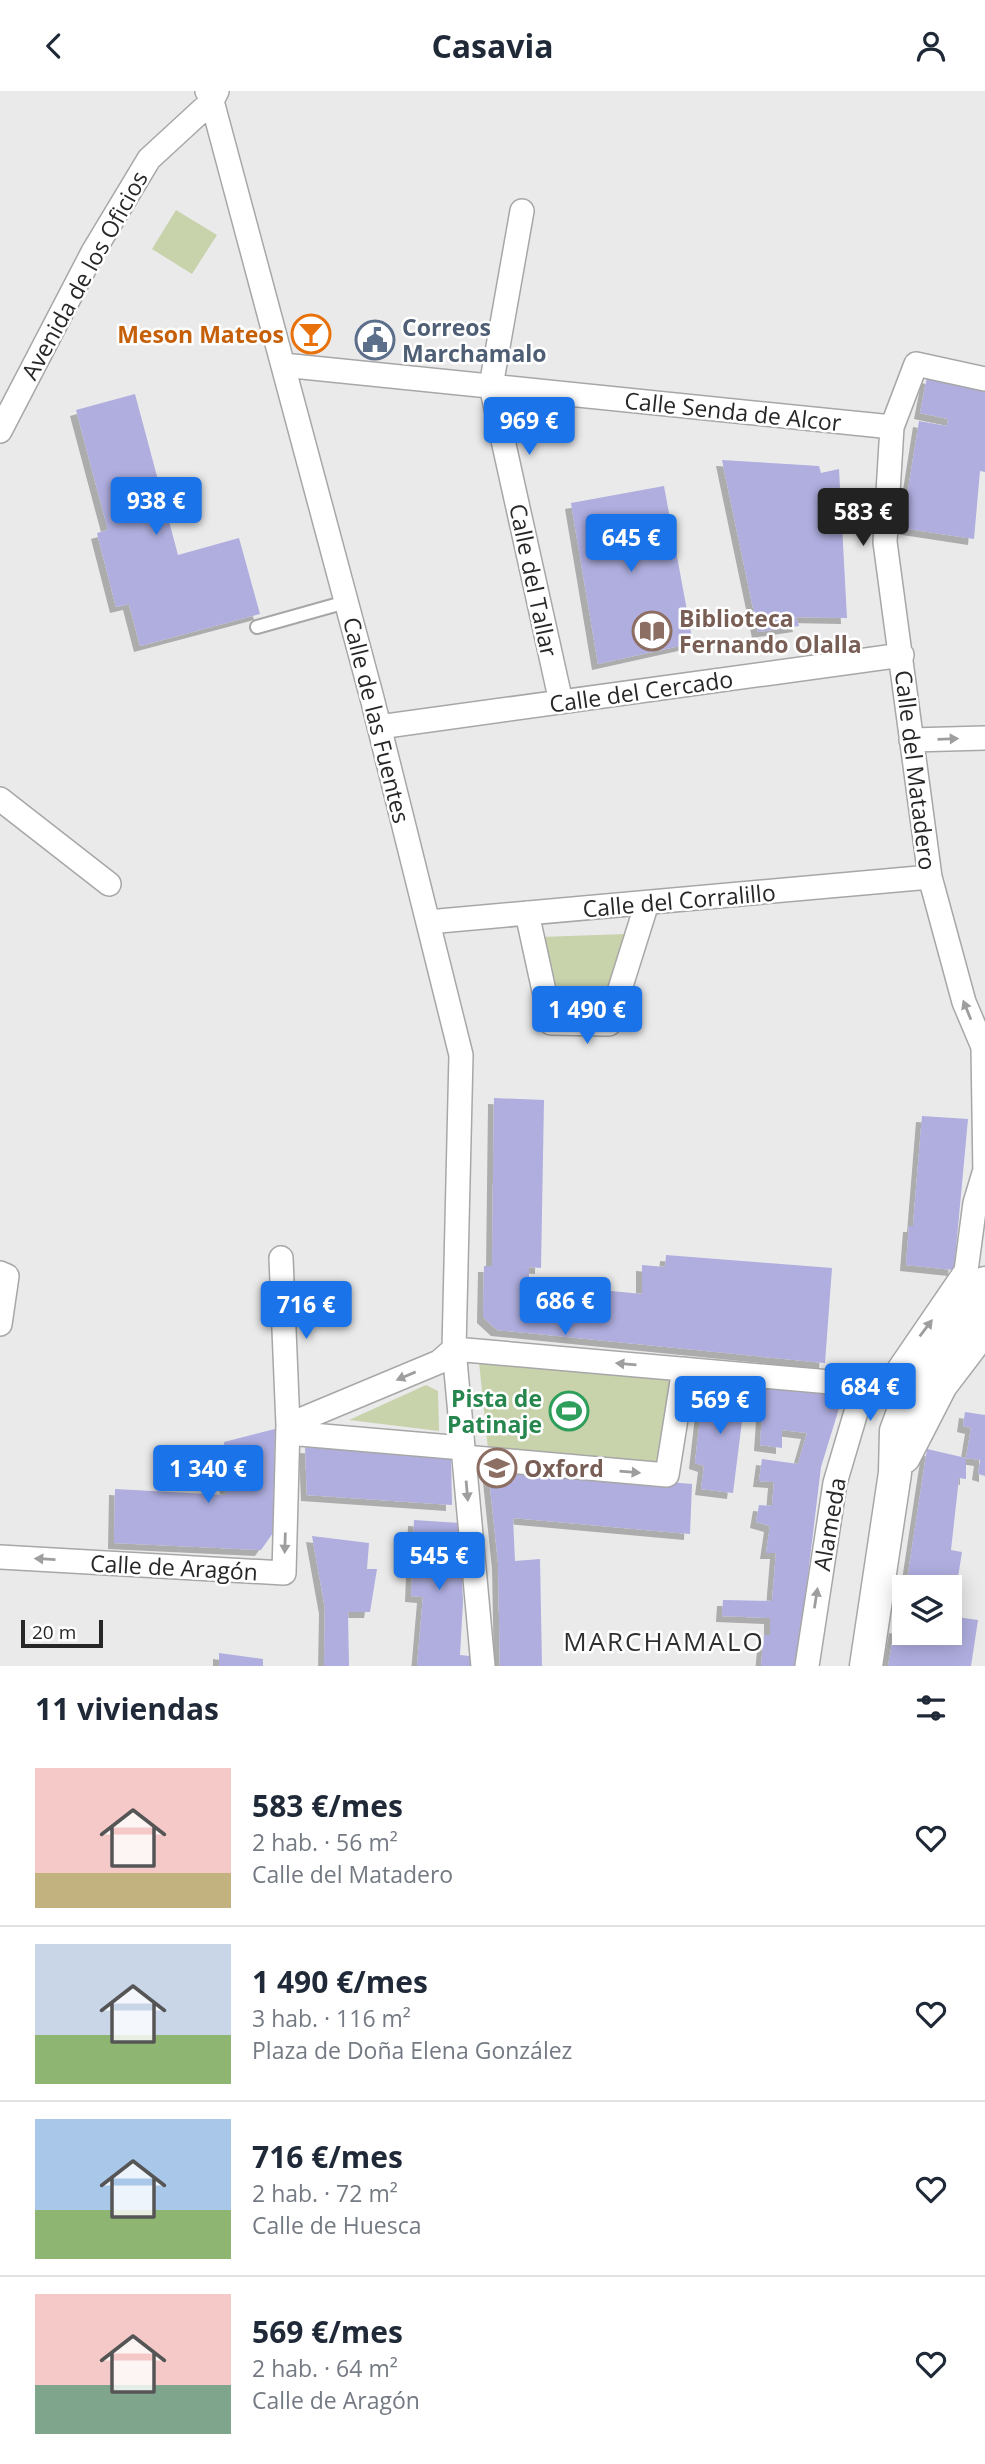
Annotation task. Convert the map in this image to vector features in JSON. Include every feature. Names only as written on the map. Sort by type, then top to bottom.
[{"type":"main road","points":[[866,1666],[895,1473],[895,1431],[985,1283]]},
{"type":"main road","points":[[921,1389],[985,1303]]},
{"type":"main road","points":[[921,1389],[985,1327]]},
{"type":"street","name":"Calle de las Fuentes","points":[[212,94],[379,727],[461,1055],[454,1349],[482,1666]]},
{"type":"street","name":"Avenida de los Oficios","points":[[0,431],[93,251],[149,159],[212,94]]},
{"type":"street","name":"Calle del Tallar","points":[[522,211],[491,386],[561,702]]},
{"type":"street","name":"Calle del Matadero","points":[[921,1389],[966,1271],[975,1203],[985,1174],[983,1047],[964,1002],[930,877],[885,542],[891,427],[916,364],[985,379]]},
{"type":"street","name":"Calle Senda de Alcor","points":[[283,365],[891,427]]},
{"type":"street","name":"Calle del Cercado","points":[[379,727],[902,655]]},
{"type":"street","points":[[911,740],[985,738]]},
{"type":"street","points":[[0,799],[109,884]]},
{"type":"street","name":"Calle del Corralillo","points":[[428,922],[930,877]]},
{"type":"street","points":[[527,913],[551,1023],[609,1024],[647,903]]},
{"type":"street","points":[[281,1258],[288,1429]]},
{"type":"street","points":[[0,1324],[3,1275]]},
{"type":"street","points":[[288,1429],[439,1362],[454,1349],[921,1389]]},
{"type":"street","points":[[288,1429],[667,1475],[684,1369]]},
{"type":"street","name":"Alameda","points":[[807,1666],[835,1483],[864,1385]]},
{"type":"street","name":"Calle de Aragón","points":[[0,1557],[284,1573],[288,1429]]},
{"type":"lane","points":[[257,627],[346,602]]},
{"type":"green space","points":[[176,210],[217,235],[192,274],[152,249]]},
{"type":"green space","points":[[626,934],[602,1012],[560,1012],[541,937]]},
{"type":"green space","points":[[479,1362],[673,1376],[661,1464],[488,1449]]},
{"type":"green space","points":[[426,1385],[438,1391],[439,1431],[349,1420]]},
{"type":"building","points":[[927,377],[985,388],[985,472],[980,471],[974,539],[902,528],[919,421],[947,426],[948,419],[920,413]]},
{"type":"building","points":[[135,394],[178,555],[239,538],[260,614],[140,646],[129,604],[116,607],[97,533],[108,530],[76,410]]},
{"type":"building","points":[[722,460],[819,466],[821,473],[839,469],[847,618],[796,617],[799,626],[758,632]]},
{"type":"building","points":[[664,486],[693,643],[598,664],[571,503]]},
{"type":"building","points":[[494,1098],[544,1100],[541,1268],[529,1267],[529,1283],[642,1294],[642,1265],[665,1267],[666,1255],[832,1268],[825,1363],[497,1330],[483,1317],[484,1266],[492,1266]]},
{"type":"building","points":[[922,1116],[968,1119],[954,1270],[906,1265],[909,1226],[913,1226]]},
{"type":"building","points":[[704,1384],[746,1389],[733,1493],[701,1489],[704,1466],[695,1463]]},
{"type":"building","points":[[764,1386],[844,1392],[821,1467],[797,1666],[761,1666],[764,1635],[770,1635],[770,1618],[722,1616],[723,1600],[772,1601],[776,1553],[766,1553],[770,1526],[756,1522],[759,1505],[772,1506],[774,1482],[759,1481],[762,1459],[798,1464],[807,1433],[782,1430],[782,1448],[760,1445]]},
{"type":"building","points":[[965,1412],[985,1415],[985,1476],[978,1474],[980,1460],[966,1458],[971,1428],[963,1426]]},
{"type":"building","points":[[275,1429],[273,1533],[261,1550],[114,1543],[115,1489],[226,1495],[224,1442]]},
{"type":"building","points":[[305,1447],[451,1457],[452,1505],[307,1495]]},
{"type":"building","points":[[927,1449],[966,1458],[966,1479],[959,1478],[951,1550],[962,1552],[958,1575],[908,1575]]},
{"type":"building","points":[[488,1467],[692,1484],[690,1534],[513,1518],[515,1561],[540,1559],[542,1666],[500,1666],[498,1562]]},
{"type":"building","points":[[414,1520],[460,1523],[463,1602],[460,1655],[470,1656],[470,1666],[417,1666],[423,1597],[411,1596]]},
{"type":"building","points":[[312,1536],[369,1543],[367,1569],[377,1569],[370,1612],[348,1612],[349,1666],[324,1666],[325,1608]]},
{"type":"building","points":[[962,1618],[978,1620],[971,1666],[888,1666],[892,1644],[962,1645]]},
{"type":"building","points":[[219,1653],[263,1659],[263,1666],[219,1666]]},
{"type":"place","name":"Meson Mateos","points":[[311,334]]},
{"type":"place","name":"Correos Marchamalo","points":[[375,340]]},
{"type":"place","name":"Biblioteca Fernando Olalla","points":[[652,631]]},
{"type":"place","name":"Pista de Patinaje","points":[[569,1411]]},
{"type":"place","name":"Oxford","points":[[497,1468]]},
{"type":"district","name":"MARCHAMALO","points":[[664,1641]]}]
